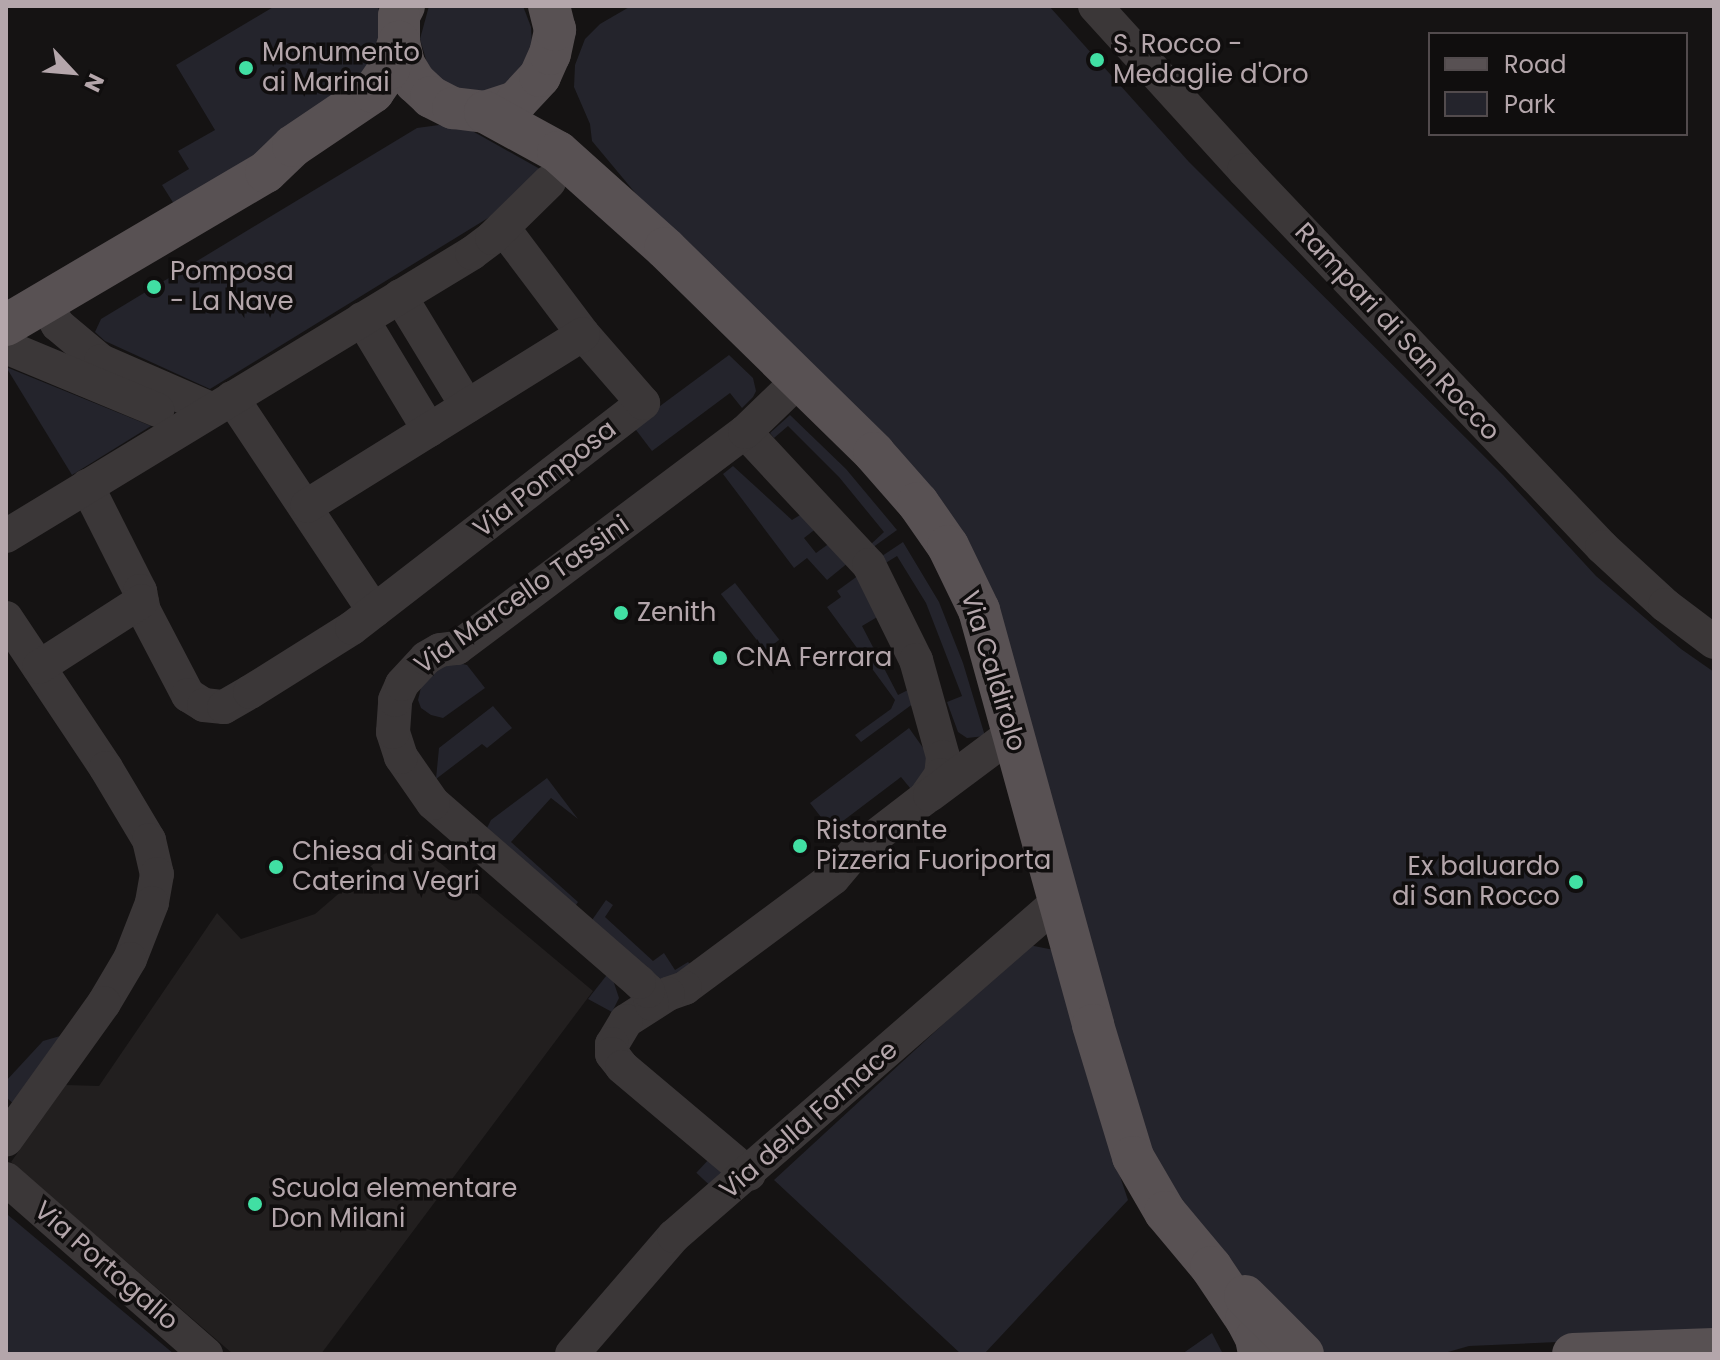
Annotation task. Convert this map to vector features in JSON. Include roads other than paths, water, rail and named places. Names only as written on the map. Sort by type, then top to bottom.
[{"type":"main road","points":[[266,172],[303,161],[400,110],[469,110],[516,102],[540,76],[550,54],[558,14]]},
{"type":"main road","points":[[6,325],[266,172],[293,146],[373,92],[389,69],[399,18]]},
{"type":"main road","name":"Via Caldirolo","points":[[399,18],[404,64],[415,82],[431,97],[469,110],[554,167],[800,379],[898,480],[948,546],[979,610],[1093,1025],[1133,1157],[1165,1212],[1211,1267],[1246,1319],[1259,1354]]},
{"type":"main road","points":[[540,76],[554,167]]},
{"type":"main road","name":"Via Caldirolo","points":[[1211,1267],[1269,1317],[1303,1354]]},
{"type":"main road","points":[[1573,1354],[1714,1349]]},
{"type":"street","name":"Rampari di San Rocco","points":[[1095,6],[1234,159],[1602,547],[1665,605],[1714,642]]},
{"type":"street","points":[[6,536],[472,253],[503,228],[554,167]]},
{"type":"street","name":"Via Pomposa","points":[[87,486],[188,695],[204,705],[224,707],[374,611],[643,403],[583,334],[503,228]]},
{"type":"street","points":[[400,296],[467,406]]},
{"type":"street","points":[[45,302],[58,325],[101,361],[212,411],[307,506],[374,611]]},
{"type":"street","points":[[362,319],[429,430]]},
{"type":"street","points":[[307,506],[583,334]]},
{"type":"street","points":[[6,347],[212,411]]},
{"type":"street","name":"Via Marcello Tassini","points":[[639,1012],[618,964],[433,803],[401,757],[393,732],[395,700],[402,684],[426,658],[440,650],[457,648],[745,432],[800,379]]},
{"type":"street","points":[[745,432],[869,565],[916,660],[943,757],[941,775],[925,798]]},
{"type":"street","points":[[39,667],[142,601]]},
{"type":"street","points":[[6,618],[106,768],[152,848],[157,874],[152,903],[137,944],[110,993],[10,1124]]},
{"type":"street","points":[[938,740],[982,746],[1013,733]]},
{"type":"street","points":[[749,1174],[622,1067],[612,1054],[612,1044],[639,1012],[685,988],[833,878],[855,852],[1013,733]]},
{"type":"street","name":"Via della Fornace","points":[[572,1354],[664,1247],[1060,900]]},
{"type":"street","name":"Via Portogallo","points":[[6,1179],[206,1354]]},
{"type":"place","name":"S. Rocco - Medaglie d'Oro","points":[[1097,60]]},
{"type":"place","name":"Monumento ai Marinai","points":[[246,68]]},
{"type":"place","name":"Pomposa - La Nave","points":[[154,287]]},
{"type":"place","name":"Zenith","points":[[621,613]]},
{"type":"place","name":"CNA Ferrara","points":[[720,658]]},
{"type":"place","name":"Ristorante Pizzeria Fuoriporta","points":[[800,846]]},
{"type":"place","name":"Chiesa di Santa Caterina Vegri","points":[[276,867]]},
{"type":"place","name":"Ex baluardo di San Rocco","points":[[1576,882]]},
{"type":"place","name":"Scuola elementare Don Milani","points":[[255,1204]]}]
